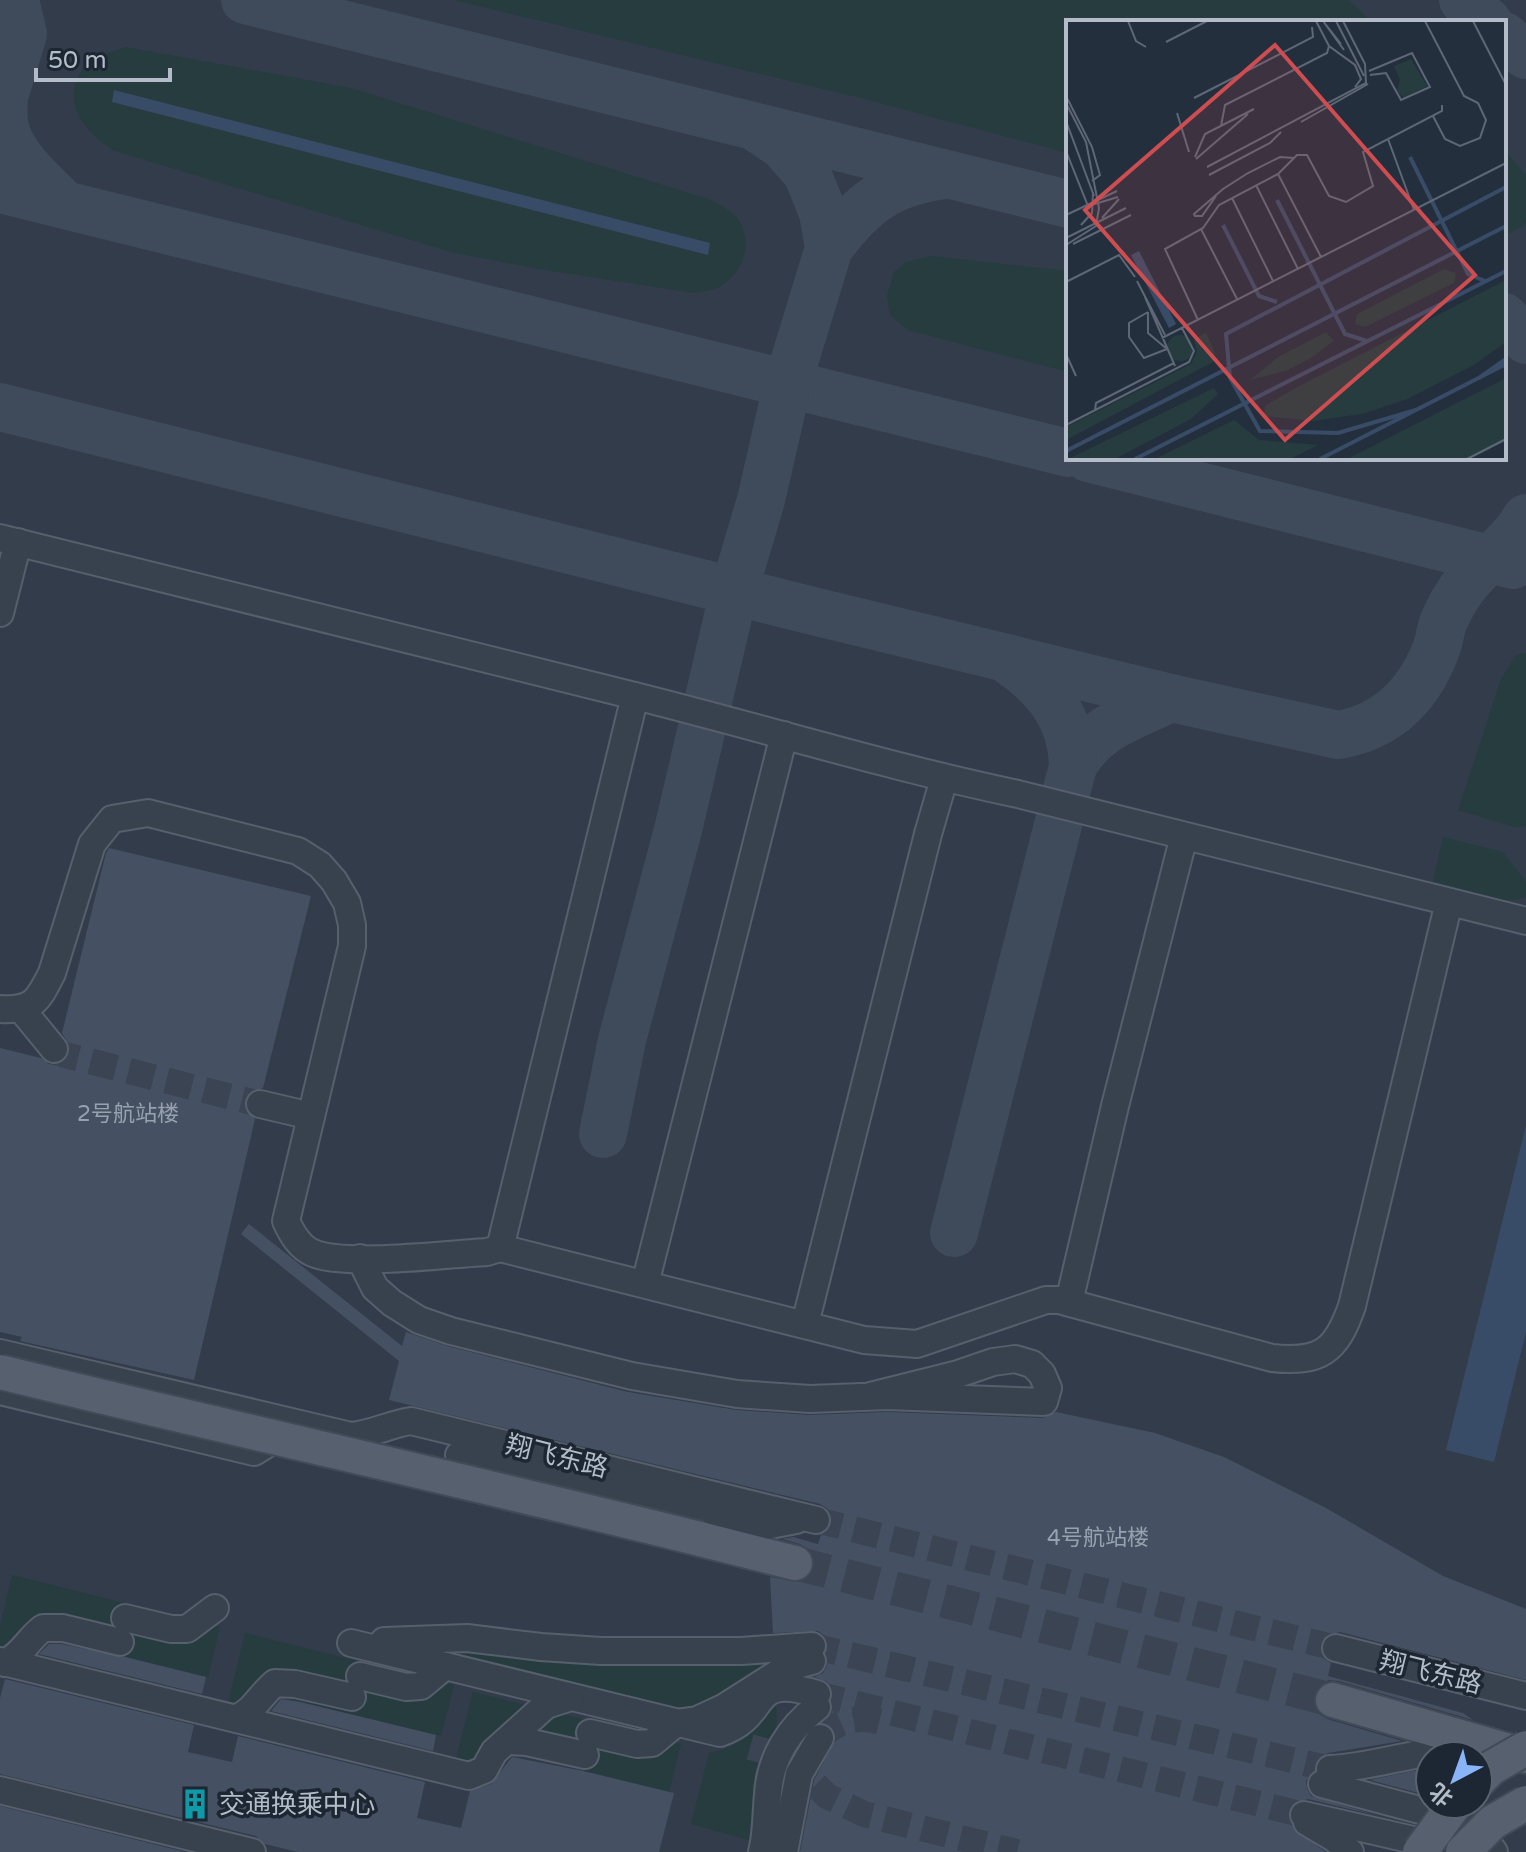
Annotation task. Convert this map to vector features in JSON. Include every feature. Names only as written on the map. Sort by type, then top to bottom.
[{"type":"main road","points":[[0,1372],[460,1479],[795,1563]]},
{"type":"main road","points":[[1343,1703],[1520,1747]]},
{"type":"main road","points":[[1494,1766],[1520,1747]]},
{"type":"main road","points":[[1464,1852],[1493,1822],[1526,1803]]},
{"type":"main road","points":[[1420,1852],[1443,1820]]},
{"type":"main road","points":[[1438,1852],[1449,1820]]},
{"type":"street","points":[[0,613],[9,540],[635,696],[944,779],[1031,797],[1526,921]]},
{"type":"street","points":[[500,1248],[635,696]]},
{"type":"street","points":[[645,1284],[784,735]]},
{"type":"street","points":[[805,1324],[944,779]]},
{"type":"street","points":[[11,1009],[36,1002],[43,991],[52,973],[92,844],[112,819],[148,813],[298,851],[320,865],[334,881],[347,903],[352,925],[352,946],[286,1221],[293,1237],[312,1253],[338,1259],[487,1252],[500,1248],[864,1340],[917,1344],[1046,1300],[1069,1302],[1272,1358],[1295,1360],[1314,1358],[1329,1349],[1352,1306],[1449,902]]},
{"type":"street","points":[[1069,1302],[1184,836]]},
{"type":"street","points":[[11,1009],[54,1049]]},
{"type":"street","points":[[260,1104],[311,1116]]},
{"type":"street","points":[[360,1258],[375,1288],[419,1320],[451,1331],[632,1376],[737,1394],[810,1399],[870,1396],[1044,1402],[1048,1388],[1042,1374],[1032,1364],[1015,1359],[993,1362],[870,1396]]},
{"type":"street","name":"翔飞东路","points":[[0,1353],[351,1436],[369,1435],[395,1423],[411,1421],[812,1519],[765,1526],[736,1523],[459,1455]]},
{"type":"street","points":[[0,1391],[254,1452],[298,1425]]},
{"type":"street","points":[[2,1662],[19,1656],[30,1638],[43,1628],[187,1629],[215,1608]]},
{"type":"street","points":[[508,1741],[652,1743],[676,1723],[697,1720],[725,1707],[812,1653],[601,1651],[467,1638],[351,1643],[676,1723],[720,1733],[735,1728],[748,1717],[765,1693],[780,1686],[793,1687],[817,1701],[782,1745],[773,1768],[762,1852]]},
{"type":"street","name":"翔飞东路","points":[[1336,1648],[1526,1696]]},
{"type":"street","points":[[2,1662],[469,1776],[484,1770],[494,1752],[546,1705],[571,1697]]},
{"type":"street","points":[[237,1718],[252,1712],[262,1694],[275,1683],[421,1686],[445,1666]]},
{"type":"street","points":[[784,1852],[799,1774],[820,1738]]},
{"type":"street","points":[[1494,1852],[1477,1830],[1461,1821],[1326,1777],[1355,1768],[1454,1749],[1520,1747]]},
{"type":"street","points":[[0,1790],[252,1852]]},
{"type":"street","points":[[1350,1852],[1308,1823],[1464,1852]]},
{"type":"shaded area","points":[[0,0],[1526,0],[1526,1852],[0,1852]]},
{"type":"green space","points":[[454,0],[1348,0],[1370,20],[1066,20],[1066,152],[861,98]]},
{"type":"green space","points":[[126,47],[351,88],[711,200],[737,218],[745,237],[744,256],[728,281],[716,288],[694,293],[533,268],[451,252],[115,151],[95,136],[80,118],[75,108],[75,85],[90,63]]},
{"type":"green space","points":[[1506,152],[1526,175],[1524,226],[1506,235]]},
{"type":"green space","points":[[931,256],[1066,271],[1066,371],[908,330],[890,315],[887,296],[894,272],[906,262]]},
{"type":"green space","points":[[1526,653],[1526,826],[1514,827],[1458,810],[1501,679],[1516,655]]},
{"type":"green space","points":[[1443,837],[1503,852],[1526,882],[1526,897],[1503,900],[1433,881]]},
{"type":"green space","points":[[12,1575],[220,1627],[208,1677],[19,1630],[14,1648],[0,1652],[0,1626]]},
{"type":"green space","points":[[245,1633],[454,1685],[441,1736],[250,1689],[246,1704],[227,1707]]},
{"type":"green space","points":[[472,1649],[770,1659],[771,1669],[706,1706],[670,1714],[418,1651]]},
{"type":"green space","points":[[473,1692],[681,1744],[669,1792],[482,1745],[477,1761],[468,1765],[455,1762]]},
{"type":"green space","points":[[776,1700],[777,1736],[755,1769],[749,1840],[691,1824],[709,1753],[742,1740]]},
{"type":"water","points":[[114,90],[710,243],[708,255],[112,102]]},
{"type":"water","points":[[1526,1125],[1526,1332],[1494,1462],[1446,1450]]},
{"type":"building","points":[[109,848],[311,896],[263,1088],[249,1093],[245,1100],[245,1109],[255,1119],[194,1380],[20,1341],[22,1337],[0,1332],[0,1048],[57,1065],[69,1055],[70,1046],[62,1033]]},
{"type":"building","points":[[249,1224],[402,1346],[406,1332],[447,1346],[628,1392],[736,1410],[809,1415],[887,1412],[1043,1418],[1056,1412],[1155,1433],[1224,1457],[1326,1508],[1443,1576],[1526,1609],[1526,1680],[1340,1632],[1325,1636],[1320,1652],[1331,1663],[1328,1676],[1463,1713],[1473,1720],[1339,1681],[1329,1680],[1320,1685],[1314,1695],[1314,1706],[1319,1714],[1402,1741],[1328,1753],[1316,1762],[1314,1771],[1306,1781],[1311,1796],[1379,1816],[1308,1799],[1293,1804],[1288,1812],[1294,1830],[1326,1852],[800,1852],[814,1780],[836,1739],[833,1729],[823,1723],[832,1712],[832,1689],[827,1682],[814,1677],[823,1673],[827,1666],[828,1644],[825,1636],[818,1631],[773,1633],[770,1577],[800,1582],[810,1576],[814,1558],[809,1549],[782,1539],[793,1537],[818,1544],[821,1535],[831,1525],[828,1509],[820,1504],[389,1400],[399,1361],[241,1234]]},
{"type":"building","points":[[49,1644],[125,1657],[206,1677],[202,1694],[39,1654]]},
{"type":"building","points":[[5,1679],[194,1725],[188,1752],[232,1762],[238,1736],[425,1782],[417,1818],[461,1828],[470,1791],[491,1784],[512,1757],[674,1793],[659,1852],[298,1852],[265,1844],[256,1836],[0,1774],[0,1698]]},
{"type":"building","points":[[281,1699],[436,1735],[433,1751],[271,1711]]},
{"type":"building","points":[[1414,1771],[1414,1792],[1370,1780]]},
{"type":"building","points":[[0,1806],[185,1852],[0,1852]]},
{"type":"taxiway","points":[[0,110],[23,34],[15,0]]},
{"type":"taxiway","points":[[245,0],[1066,204]]},
{"type":"taxiway","points":[[1463,0],[1486,20]]},
{"type":"taxiway","points":[[1506,38],[1526,55]]},
{"type":"taxiway","points":[[4,95],[4,122],[12,146],[28,168],[65,205]]},
{"type":"taxiway","points":[[603,1134],[622,1040],[678,830],[734,591],[761,500],[788,382],[829,248],[823,213],[807,173],[783,146],[755,127]]},
{"type":"taxiway","points":[[829,248],[853,219],[878,198],[907,183],[944,175]]},
{"type":"taxiway","points":[[0,189],[1066,453]]},
{"type":"taxiway","points":[[1506,319],[1526,340]]},
{"type":"taxiway","points":[[0,407],[813,611],[1338,735],[1371,725],[1409,696],[1428,668],[1443,623],[1458,594],[1526,518]]},
{"type":"taxiway","points":[[1096,460],[1513,565]]},
{"type":"taxiway","points":[[954,1233],[1073,766],[1068,733],[1055,705],[1035,682],[1009,661]]},
{"type":"taxiway","points":[[1073,766],[1082,752],[1103,732],[1171,698]]},
{"type":"tunnel","points":[[54,1049],[65,1055],[260,1104]]},
{"type":"tunnel","points":[[816,1520],[1336,1648]]},
{"type":"tunnel","points":[[795,1563],[1333,1700]]},
{"type":"tunnel","points":[[812,1646],[1330,1769]]},
{"type":"tunnel","points":[[817,1694],[1304,1815]]},
{"type":"tunnel","points":[[820,1738],[848,1721],[864,1719],[882,1722]]},
{"type":"tunnel","points":[[750,1747],[783,1756],[827,1796],[864,1814],[1017,1852]]},
{"type":"place","name":"交通换乘中心","points":[[195,1804]]}]
